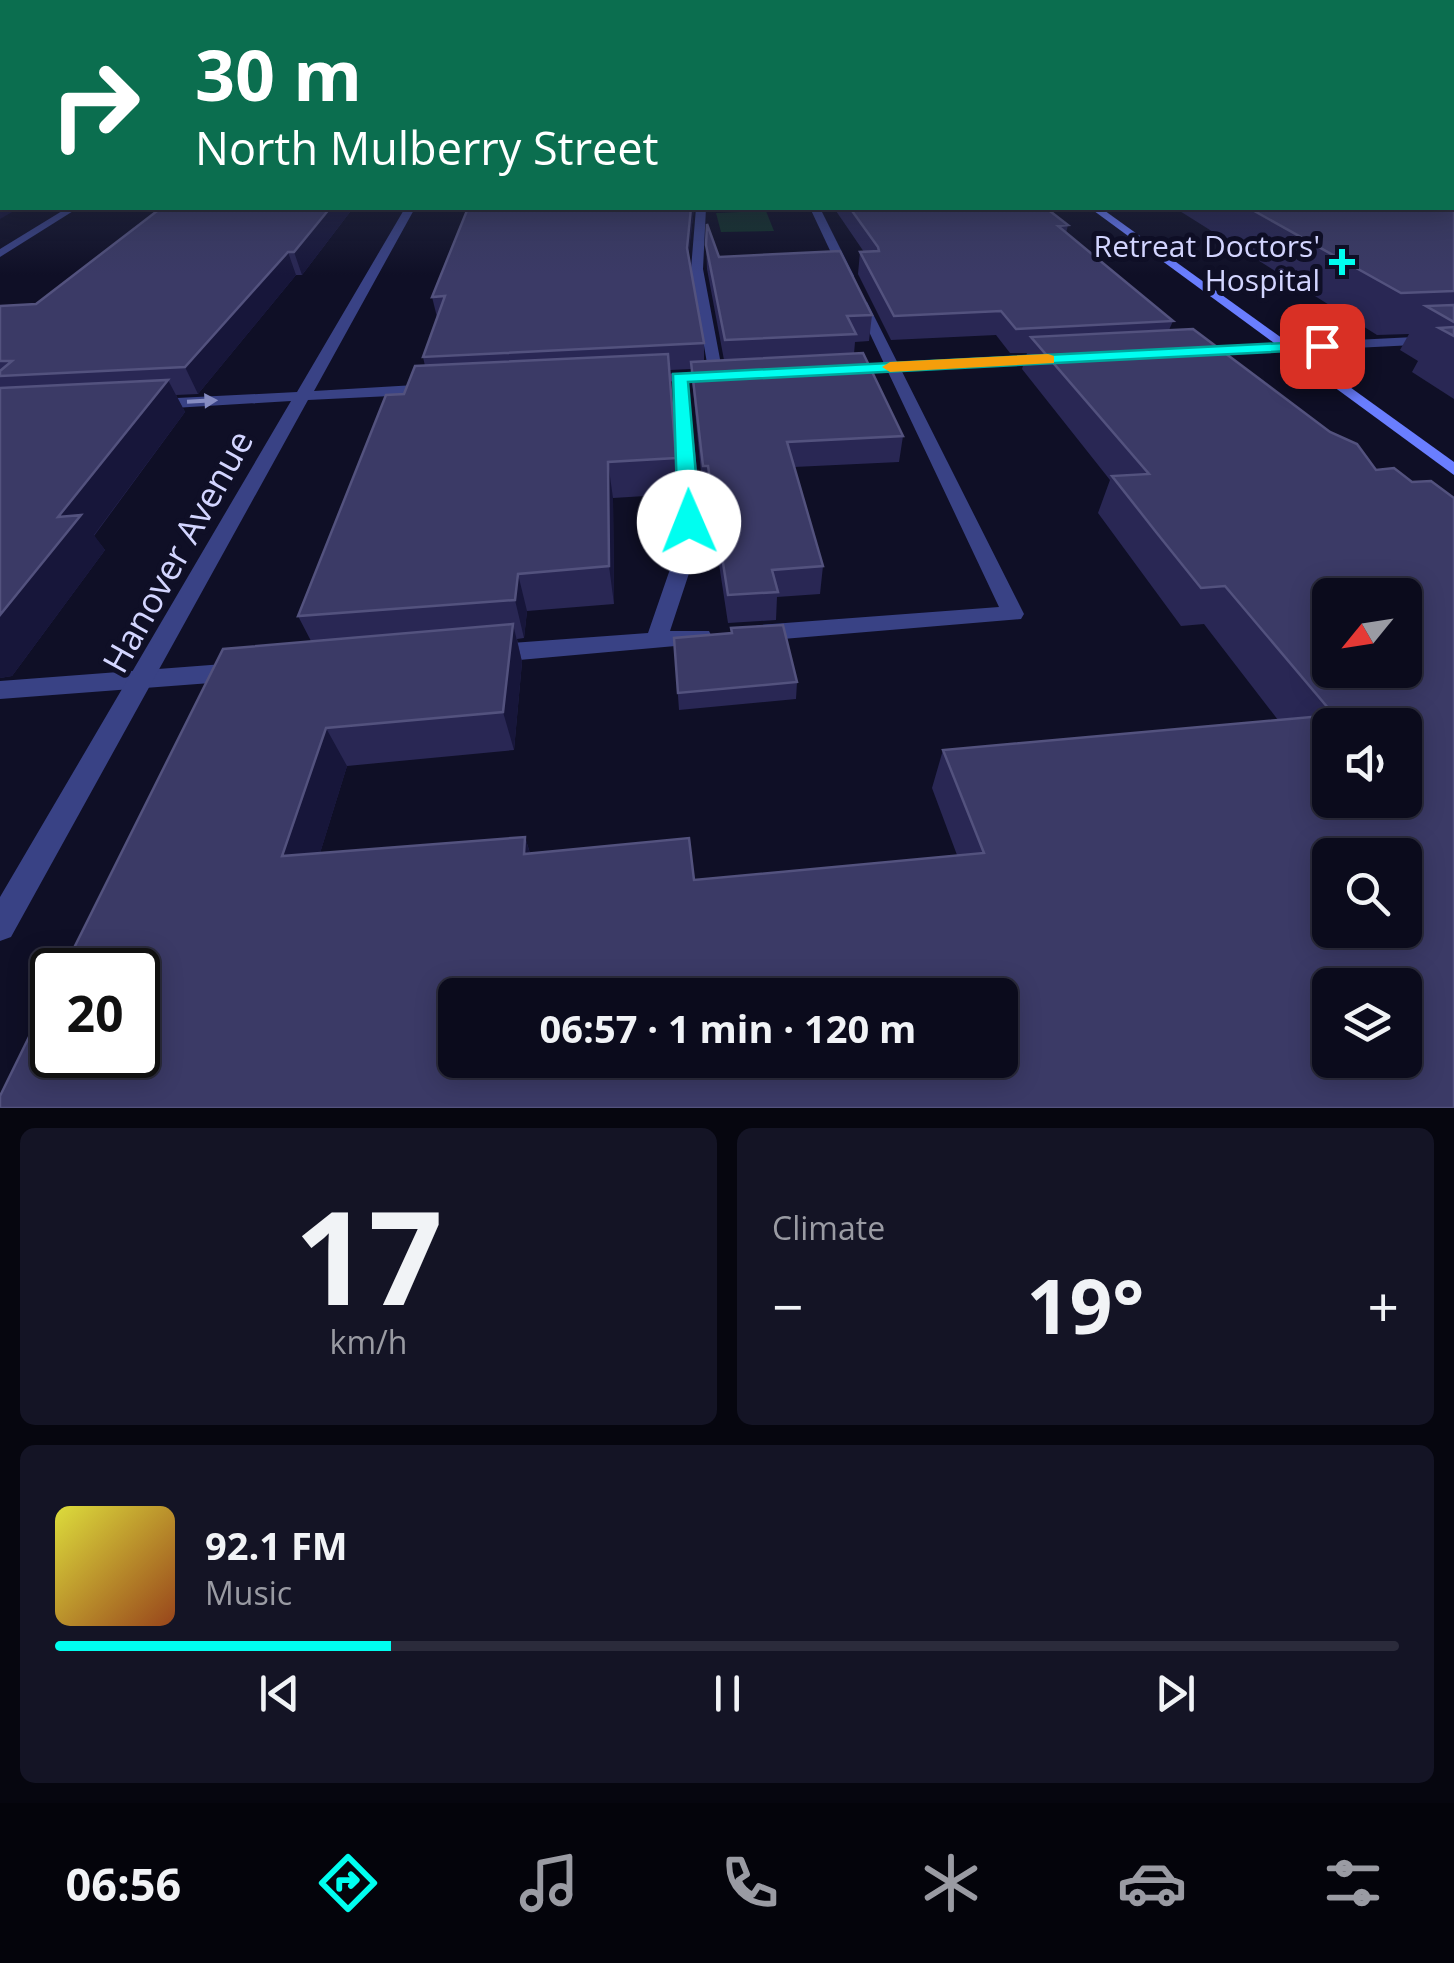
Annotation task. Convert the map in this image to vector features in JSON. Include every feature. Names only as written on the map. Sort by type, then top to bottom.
[{"type":"street","points":[[0,254],[70,210]]},
{"type":"street","name":"Hanover Avenue","points":[[0,926],[409,210]]},
{"type":"street","points":[[701,210],[697,269],[716,375]]},
{"type":"street","points":[[478,654],[1013,614],[815,210]]},
{"type":"street","points":[[1098,210],[1454,470]]},
{"type":"street","points":[[1170,353],[1454,339]]},
{"type":"street","points":[[834,370],[1071,358]]},
{"type":"street","points":[[620,380],[736,374]]},
{"type":"street","points":[[656,641],[688,546],[691,498],[680,377]]},
{"type":"street","points":[[132,406],[441,389]]},
{"type":"street","points":[[0,690],[262,670]]},
{"type":"green space","points":[[766,211],[774,231],[721,232],[716,213]]},
{"type":"building","points":[[158,210],[328,210],[185,367],[0,376],[0,371],[12,361],[0,361],[0,306],[36,304]]},
{"type":"building","points":[[467,210],[691,210],[687,248],[704,343],[423,357],[445,296],[432,297]]},
{"type":"building","points":[[851,210],[1049,210],[1068,225],[1058,226],[1173,321],[1016,329],[1001,311],[894,316],[860,252],[879,251]]},
{"type":"building","points":[[1253,210],[1454,210],[1454,291],[1401,293]]},
{"type":"building","points":[[707,224],[719,257],[840,251],[872,315],[847,316],[856,334],[725,340],[706,245]]},
{"type":"building","points":[[1454,305],[1454,322],[1426,306]]},
{"type":"building","points":[[1454,327],[1454,336],[1439,328]]},
{"type":"building","points":[[1193,329],[1330,432],[1357,444],[1376,470],[1394,468],[1412,482],[1431,481],[1454,498],[1454,1108],[0,1108],[0,1096],[30,1035],[30,1078],[160,1078],[160,948],[74,948],[223,649],[513,624],[503,712],[326,728],[282,856],[525,837],[524,854],[689,838],[694,880],[984,853],[943,750],[1312,717],[1312,818],[1422,818],[1422,708],[1328,708],[1225,586],[1201,588],[1112,476],[1149,474],[1031,337]]},
{"type":"building","points":[[863,353],[903,436],[787,442],[823,566],[772,570],[778,592],[728,595],[708,466],[703,466],[691,362]]},
{"type":"building","points":[[668,354],[676,458],[608,462],[609,566],[518,574],[515,600],[298,616],[386,395],[404,394],[415,366]]},
{"type":"building","points":[[168,380],[58,517],[81,515],[0,615],[0,388]]},
{"type":"building","points":[[783,625],[797,682],[678,693],[674,638],[732,633],[731,628]]},
{"type":"slow traffic","points":[[890,367],[1048,359]]},
{"type":"place","name":"Retreat Doctors' Hospital","points":[[1342,262]]},
{"type":"route","points":[[689,522],[691,498],[680,377],[1322,346]]}]
